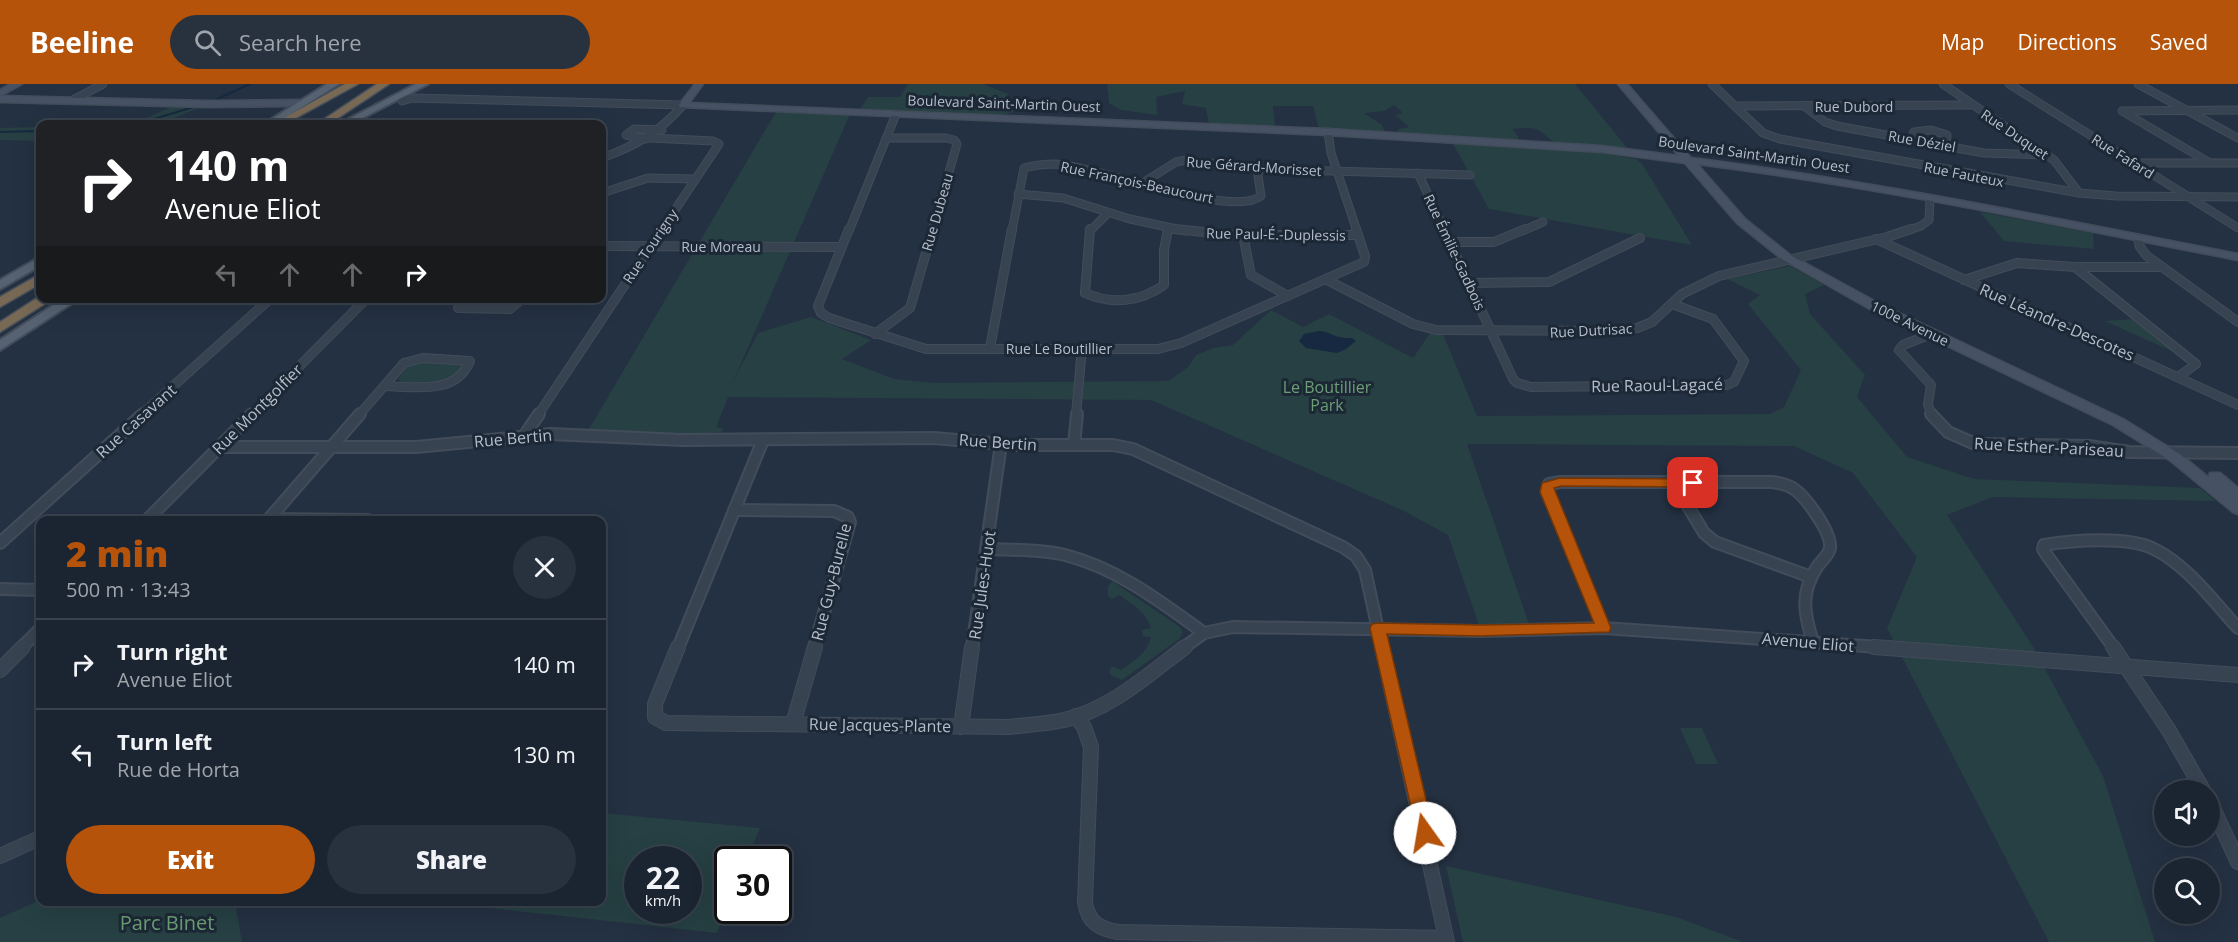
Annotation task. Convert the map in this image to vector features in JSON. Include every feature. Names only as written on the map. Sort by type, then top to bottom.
[{"type":"highway","points":[[286,120],[354,84]]},
{"type":"highway","points":[[297,120],[354,84]]},
{"type":"highway","points":[[328,120],[384,84]]},
{"type":"highway","points":[[0,303],[36,280]]},
{"type":"highway","points":[[0,328],[39,303]]},
{"type":"main road","points":[[276,120],[334,84]]},
{"type":"main road","points":[[350,120],[403,84]]},
{"type":"main road","points":[[352,120],[423,84]]},
{"type":"main road","points":[[0,285],[36,263]]},
{"type":"main road","points":[[0,346],[66,303]]},
{"type":"street","points":[[0,93],[18,84]]},
{"type":"street","points":[[73,100],[103,84]]},
{"type":"street","points":[[606,156],[662,130],[699,84]]},
{"type":"street","name":"100e Avenue","points":[[1622,84],[1697,161]]},
{"type":"street","name":"100e Avenue","points":[[1632,84],[1697,161],[1748,227],[1865,301],[2109,417],[2167,452],[2238,509]]},
{"type":"street","name":"Rue Fauteux","points":[[1712,84],[1763,133],[1775,138],[2079,193],[2116,196],[2238,197]]},
{"type":"street","name":"Rue Duquet","points":[[1943,84],[2054,160],[2079,193]]},
{"type":"street","name":"Rue Fafard","points":[[2008,84],[2238,228]]},
{"type":"street","points":[[2138,84],[2238,138]]},
{"type":"street","points":[[0,99],[208,104],[304,103]]},
{"type":"street","name":"Boulevard Saint-Martin Ouest","points":[[434,99],[683,105],[1328,132],[1572,147],[1697,161],[1859,185],[2238,257]]},
{"type":"street","name":"Rue Dubord","points":[[1735,106],[1973,105]]},
{"type":"street","name":"Rue Déziel","points":[[1804,106],[1829,124],[1995,154],[2047,155]]},
{"type":"street","points":[[2210,163],[2122,111],[2238,110]]},
{"type":"street","name":"Rue Le Boutillier","points":[[896,114],[841,247],[819,304],[819,311],[829,318],[926,349],[1170,347],[1364,262],[1365,256],[1329,146],[1328,132]]},
{"type":"street","points":[[649,138],[630,138],[626,135],[634,129],[662,130]]},
{"type":"street","points":[[1912,139],[1917,130],[1938,131],[1947,135],[1946,146]]},
{"type":"street","name":"Rue Tourigny","points":[[524,436],[718,143],[649,138]]},
{"type":"street","name":"Rue Dubeau","points":[[875,334],[910,308],[957,144],[952,139],[946,138],[886,138]]},
{"type":"street","name":"Rue Gérard-Morisset","points":[[1141,184],[1182,160],[1257,169],[1470,176]]},
{"type":"street","points":[[2134,163],[2238,163]]},
{"type":"street","name":"Rue François-Beaucourt","points":[[990,348],[1023,170],[1034,164],[1087,169],[1200,198],[1253,201],[1261,196],[1257,169]]},
{"type":"street","name":"Rue Émilie-Gadbois","points":[[1418,173],[1491,332]]},
{"type":"street","points":[[606,192],[648,178],[695,179]]},
{"type":"street","name":"Rue Paul-É.-Duplessis","points":[[1018,194],[1063,198],[1108,213],[1168,228],[1243,235],[1358,235]]},
{"type":"street","name":"Rue Dutrisac","points":[[1327,280],[1421,327],[1436,330],[1491,332],[1629,330],[1652,322],[1682,294],[1707,281],[1730,273],[1876,239],[1926,224],[1929,220],[1930,199]]},
{"type":"street","points":[[1108,213],[1090,228],[1084,276],[1085,293],[1099,299],[1137,298],[1156,291],[1164,285],[1164,250],[1168,228]]},
{"type":"street","points":[[1450,242],[1494,242],[1543,222]]},
{"type":"street","points":[[1243,235],[1251,275],[1288,296]]},
{"type":"street","points":[[1469,283],[1549,282],[1640,238]]},
{"type":"street","points":[[2138,238],[2143,252],[2238,322]]},
{"type":"street","name":"Rue Léandre-Descotes","points":[[1876,239],[2238,405]]},
{"type":"street","name":"Rue Moreau","points":[[606,246],[841,247]]},
{"type":"street","name":"100e Avenue","points":[[1794,258],[1898,310],[2117,412],[2185,453],[2238,495]]},
{"type":"street","points":[[1964,280],[2017,263],[2075,267],[2162,267]]},
{"type":"street","points":[[2075,267],[2196,364],[2178,377]]},
{"type":"street","name":"Rue Casavant","points":[[0,543],[265,303]]},
{"type":"street","name":"Rue Montgolfier","points":[[151,516],[362,303]]},
{"type":"street","points":[[461,303],[458,307],[464,310],[510,309],[519,303]]},
{"type":"street","name":"Rue Raoul-Lagacé","points":[[1491,332],[1513,378],[1524,385],[1727,385],[1734,382],[1744,361],[1717,322],[1705,315],[1672,304]]},
{"type":"street","name":"Rue Esther-Pariseau","points":[[1931,334],[1905,344],[1899,350],[1931,385],[1929,406],[1931,414],[1957,439],[1975,444],[2082,446],[2130,452],[2238,453]]},
{"type":"street","points":[[1074,445],[1082,348]]},
{"type":"street","points":[[272,516],[401,366],[412,360],[462,358],[470,361],[462,376],[450,384],[385,386]]},
{"type":"street","name":"Rue Bertin","points":[[219,447],[424,447],[524,436],[598,435],[666,440],[934,438],[1001,444],[1118,446],[1133,449],[1343,547],[1356,556],[1365,570],[1446,940]]},
{"type":"street","name":"Rue Jacques-Plante","points":[[762,440],[655,704],[655,717],[666,723],[1009,727],[1076,716],[1121,694],[1204,633],[1233,627],[1378,628]]},
{"type":"street","name":"Rue Jules-Huot","points":[[961,727],[1001,444]]},
{"type":"street","points":[[1604,628],[1547,492],[1547,486],[1560,482],[1772,482],[1796,490],[1824,526],[1830,540],[1831,546],[1828,552],[1803,593],[1802,605],[1813,642]]},
{"type":"street","points":[[1674,483],[1704,533],[1715,542],[1811,577]]},
{"type":"street","name":"Rue Guy-Burelle","points":[[734,510],[834,511],[846,514],[849,518],[850,522],[793,724]]},
{"type":"street","points":[[2198,780],[2174,736],[2128,667],[2046,554],[2043,549],[2044,545],[2056,543],[2138,544],[2153,548],[2169,558],[2238,628]]},
{"type":"street","points":[[987,549],[1036,551],[1086,561],[1124,579],[1204,633]]},
{"type":"street","points":[[0,589],[36,590]]},
{"type":"street","name":"Avenue Eliot","points":[[1378,628],[1481,631],[1604,628],[2238,675]]},
{"type":"street","points":[[0,670],[36,633]]},
{"type":"street","points":[[1076,716],[1084,727],[1091,747],[1085,902],[1086,914],[1094,925],[1103,930],[1118,932],[1446,940]]},
{"type":"street","points":[[2220,823],[2238,862]]},
{"type":"street","points":[[0,856],[36,840]]},
{"type":"green space","points":[[908,84],[983,84],[1008,94],[1003,102],[1004,108],[1017,111],[998,116],[859,111],[868,97],[900,97]]},
{"type":"green space","points":[[1107,84],[1575,84],[1628,149],[1554,143],[1540,131],[1531,128],[1512,129],[1518,136],[1518,141],[1398,133],[1398,129],[1409,127],[1395,115],[1403,113],[1394,105],[1384,111],[1364,113],[1382,125],[1385,132],[1319,129],[1313,106],[1273,106],[1275,127],[1209,124],[1206,108],[1182,104],[1185,91],[1156,97],[1157,115],[1121,110],[1109,103]]},
{"type":"green space","points":[[175,105],[203,106],[170,120],[136,120],[149,117]]},
{"type":"green space","name":"Le Boutillier Park","points":[[776,112],[850,114],[733,382],[758,333],[811,317],[871,340],[842,359],[894,379],[935,383],[1169,381],[1189,366],[1196,355],[1213,348],[1233,345],[1271,310],[1303,327],[1329,314],[1413,358],[1430,333],[1443,334],[1477,416],[1770,414],[1784,407],[1801,370],[1748,304],[1760,295],[1727,279],[1790,266],[1824,285],[1805,294],[1810,314],[1865,375],[1857,397],[1907,457],[1974,479],[2200,488],[2216,501],[1992,497],[1947,515],[2032,645],[2103,776],[2155,942],[2049,942],[1887,628],[1917,557],[1853,473],[1794,446],[1467,444],[1531,630],[1481,631],[1448,535],[1402,510],[1151,400],[728,397],[716,427],[723,428],[722,432],[679,435],[589,429]]},
{"type":"green space","points":[[36,127],[36,141],[0,140],[0,128]]},
{"type":"green space","points":[[1451,140],[1587,151],[1636,159],[1642,164],[1692,245],[1489,209]]},
{"type":"green space","points":[[1980,212],[2093,233],[2094,249],[2004,241]]},
{"type":"green space","points":[[2133,319],[2178,354],[2105,321]]},
{"type":"green space","points":[[425,362],[461,364],[462,367],[442,381],[418,383],[401,382],[398,379],[406,368]]},
{"type":"green space","points":[[1112,581],[1180,627],[1183,632],[1179,639],[1122,680],[1111,675],[1109,671],[1112,666],[1121,670],[1139,656],[1151,637],[1143,636],[1142,630],[1151,628],[1146,617],[1134,605],[1119,595],[1112,599],[1108,596],[1108,587]]},
{"type":"green space","points":[[1680,728],[1702,728],[1718,764],[1696,764]]},
{"type":"green space","points":[[606,813],[760,828],[752,846],[714,846],[714,924],[721,924],[717,933],[635,924],[702,924],[702,846],[624,846],[624,923],[481,907],[606,906]]},
{"type":"green space","points":[[1446,866],[1676,917],[1743,942],[1463,942]]},
{"type":"green space","name":"Parc Binet","points":[[36,902],[36,906],[236,906],[242,942],[0,942],[0,918]]},
{"type":"water","points":[[1319,331],[1352,338],[1356,341],[1337,353],[1306,348],[1299,341],[1304,334]]},
{"type":"waterway","points":[[215,100],[250,84]]},
{"type":"waterway","points":[[150,120],[197,106]]},
{"type":"waterway","points":[[0,132],[36,131]]},
{"type":"route","points":[[1425,833],[1378,628],[1481,631],[1576,631],[1604,628],[1547,492],[1547,486],[1560,482],[1693,483]]}]
